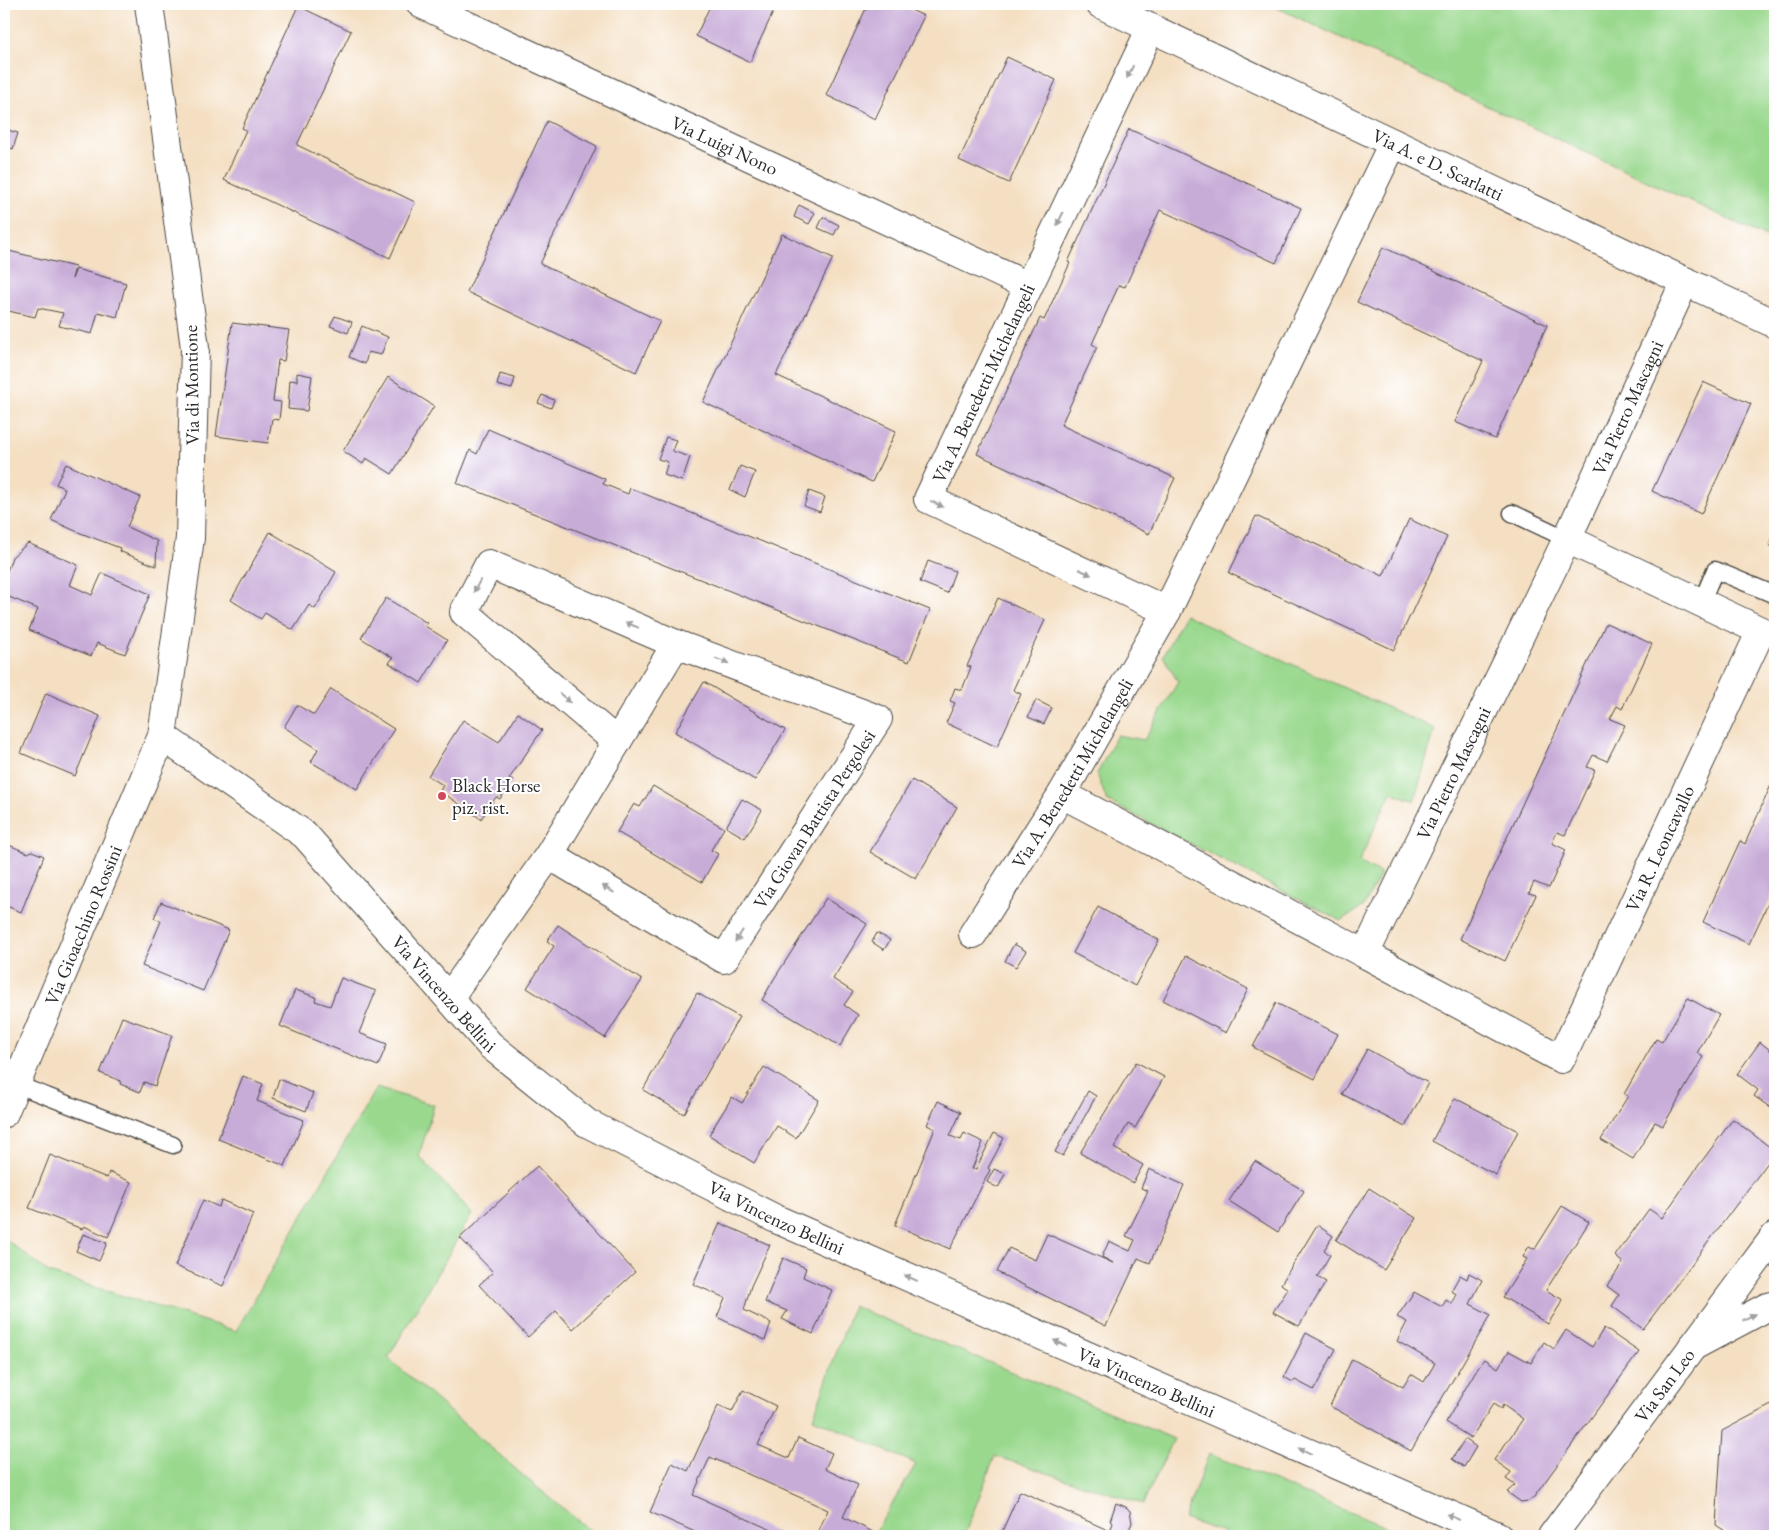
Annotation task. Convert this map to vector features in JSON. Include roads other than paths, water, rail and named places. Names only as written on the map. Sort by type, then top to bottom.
[{"type":"street","name":"Via di Montione","points":[[149,4],[195,348],[190,538],[162,736]]},
{"type":"street","name":"Via Luigi Nono","points":[[421,4],[1028,286]]},
{"type":"street","name":"Via A. e D. Scarlatti","points":[[1100,4],[1775,324]]},
{"type":"street","name":"Via A. Benedetti Michelangeli","points":[[1151,28],[928,499],[1167,611]]},
{"type":"street","name":"Via A. Benedetti Michelangeli","points":[[973,934],[1062,794],[1167,611],[1393,143]]},
{"type":"street","name":"Via Pietro Mascagni","points":[[1365,954],[1567,540],[1685,281]]},
{"type":"street","name":"Via R. Leoncavallo","points":[[1365,954],[1561,1059],[1761,631],[1567,540]]},
{"type":"street","points":[[449,998],[549,855],[676,644],[489,564],[464,612],[617,742]]},
{"type":"street","name":"Via Giovan Battista Pergolesi","points":[[549,855],[724,959],[878,719],[676,644]]},
{"type":"street","name":"Via Vincenzo Bellini","points":[[162,736],[306,835],[490,1045],[596,1128],[776,1219],[1498,1536]]},
{"type":"street","name":"Via Gioacchino Rossini","points":[[4,1113],[10,1082],[162,736]]},
{"type":"street","points":[[1062,794],[1365,954]]},
{"type":"street","name":"Via San Leo","points":[[1552,1536],[1775,1236]]},
{"type":"street","points":[[1692,1347],[1767,1307],[1775,1305]]},
{"type":"lane","points":[[1512,513],[1567,540]]},
{"type":"lane","points":[[1701,603],[1715,570],[1775,595]]},
{"type":"lane","points":[[10,1082],[173,1145]]},
{"type":"place","name":"Black Horse piz. rist.","points":[[442,796]]}]
